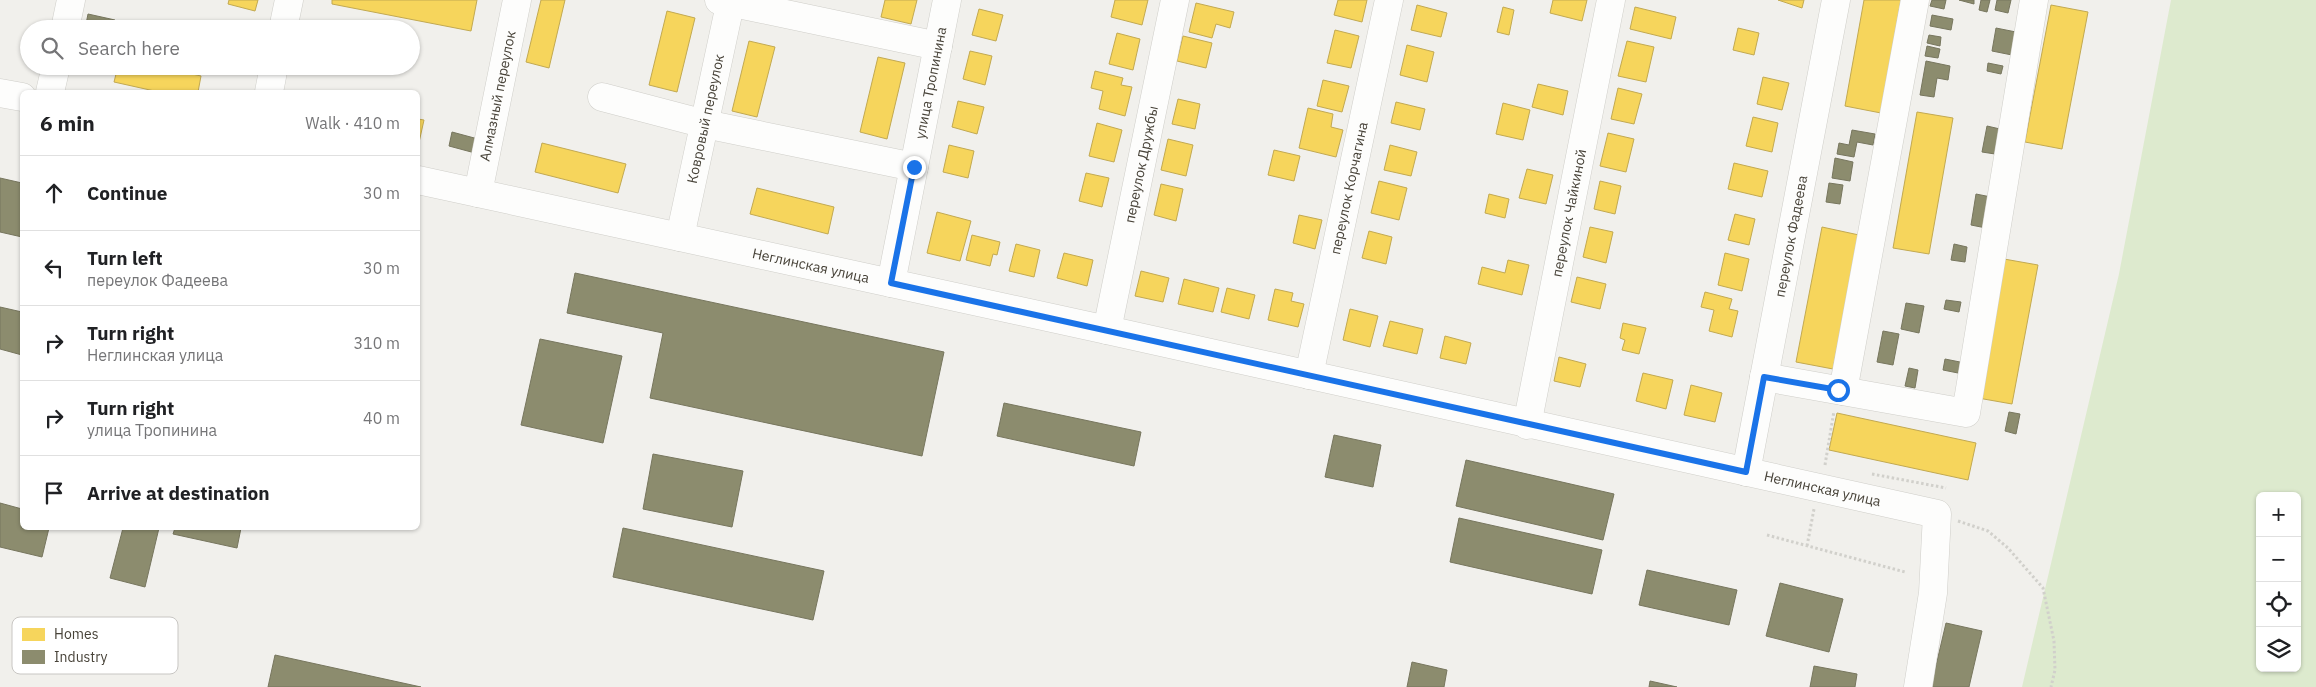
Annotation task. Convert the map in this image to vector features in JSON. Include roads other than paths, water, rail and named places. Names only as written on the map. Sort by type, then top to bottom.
[{"type":"street","points":[[67,20],[71,0]]},
{"type":"street","points":[[285,20],[289,0]]},
{"type":"street","name":"Алмазный переулок","points":[[478,193],[517,0]]},
{"type":"street","name":"улица Тропинина","points":[[891,283],[947,0]]},
{"type":"street","name":"переулок Дружбы","points":[[1106,330],[1174,0]]},
{"type":"street","name":"переулок Корчагина","points":[[1309,375],[1389,0]]},
{"type":"street","name":"переулок Чайкиной","points":[[1527,425],[1611,0]]},
{"type":"street","name":"переулок Фадеева","points":[[1746,472],[1836,0]]},
{"type":"street","points":[[1840,391],[1915,0]]},
{"type":"street","points":[[1764,377],[1966,413],[2034,0]]},
{"type":"street","points":[[727,1],[938,46]]},
{"type":"street","name":"Ковровый переулок","points":[[680,237],[727,1]]},
{"type":"street","points":[[50,90],[54,75]]},
{"type":"street","points":[[269,90],[272,75]]},
{"type":"street","points":[[0,93],[20,97]]},
{"type":"street","points":[[602,97],[704,124],[914,167]]},
{"type":"street","name":"Неглинская улица","points":[[420,180],[1937,514],[1933,593],[1918,687]]}]
